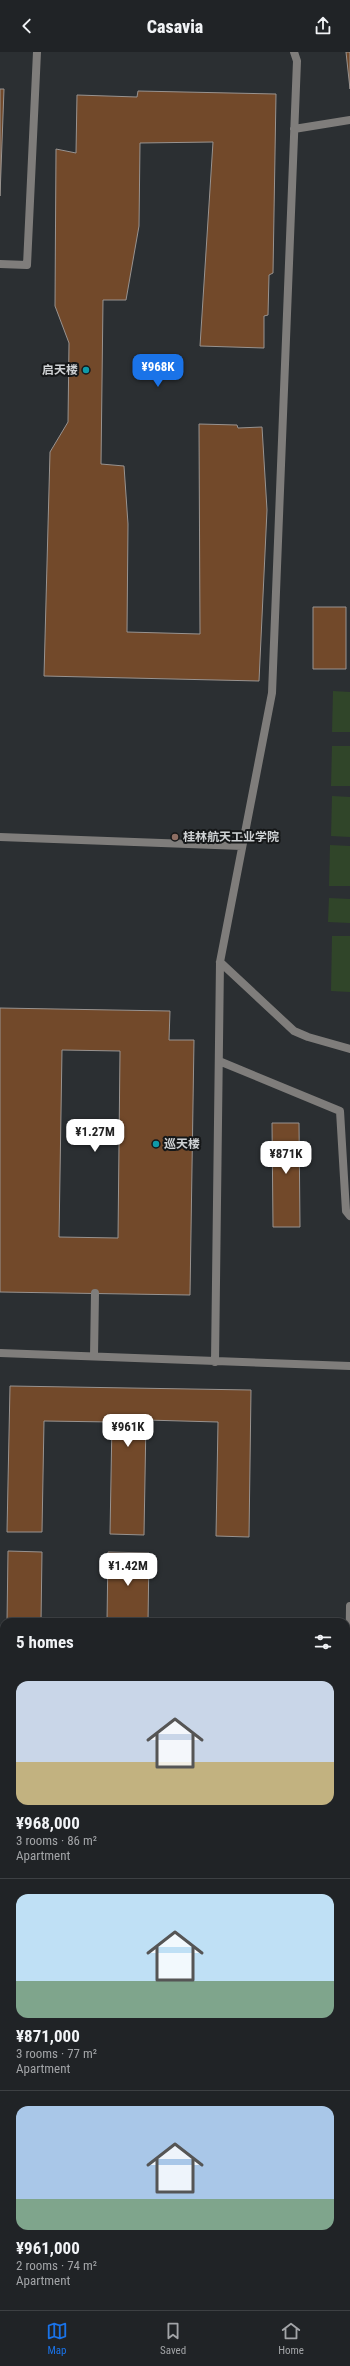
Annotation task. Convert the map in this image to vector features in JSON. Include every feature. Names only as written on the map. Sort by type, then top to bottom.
[{"type":"lane","points":[[0,264],[27,265],[37,52]]},
{"type":"lane","points":[[215,1362],[220,962],[272,693],[297,61],[294,52]]},
{"type":"lane","points":[[294,128],[350,120]]},
{"type":"lane","points":[[0,837],[242,846]]},
{"type":"lane","points":[[220,962],[294,1031],[308,1037],[350,1049]]},
{"type":"lane","points":[[219,1061],[340,1111],[346,1211],[350,1216]]},
{"type":"lane","points":[[94,1356],[95,1293]]},
{"type":"lane","points":[[0,1353],[350,1366]]},
{"type":"lane","points":[[350,1606],[350,1618]]},
{"type":"green space","points":[[333,691],[350,692],[350,732],[332,732]]},
{"type":"green space","points":[[332,746],[350,746],[350,786],[331,786]]},
{"type":"green space","points":[[332,796],[350,797],[350,837],[331,836]]},
{"type":"green space","points":[[330,845],[350,846],[350,886],[329,886]]},
{"type":"green space","points":[[329,898],[350,899],[350,923],[328,922]]},
{"type":"green space","points":[[332,936],[350,936],[350,992],[331,991]]},
{"type":"building","points":[[346,52],[350,52],[350,89]]},
{"type":"building","points":[[0,89],[4,89],[0,196]]},
{"type":"building","name":"启天楼","points":[[138,91],[276,94],[273,273],[269,275],[268,315],[264,316],[264,348],[200,346],[213,142],[140,143],[139,226],[126,300],[103,300],[101,464],[124,466],[128,524],[127,632],[200,634],[199,424],[237,425],[238,428],[262,427],[267,510],[259,681],[44,676],[50,452],[68,422],[69,343],[55,306],[56,149],[76,153],[77,95],[137,97]]},
{"type":"building","points":[[313,607],[346,607],[346,669],[313,669]]},
{"type":"building","name":"巡天楼","points":[[0,1008],[170,1011],[169,1040],[194,1040],[190,1295],[0,1292]],"holes":[[[62,1050],[120,1051],[118,1238],[59,1237]]]},
{"type":"building","points":[[272,1123],[299,1123],[300,1227],[273,1227]]},
{"type":"building","points":[[10,1386],[251,1390],[249,1537],[216,1536],[218,1422],[146,1420],[144,1535],[110,1534],[112,1422],[44,1421],[42,1532],[7,1532]]},
{"type":"building","points":[[8,1551],[42,1552],[41,1618],[7,1618]]},
{"type":"building","points":[[108,1552],[149,1553],[148,1618],[107,1618]]},
{"type":"place","name":"启天楼","points":[[86,370]]},
{"type":"place","name":"桂林航天工业学院","points":[[175,837]]},
{"type":"place","name":"巡天楼","points":[[156,1144]]}]
